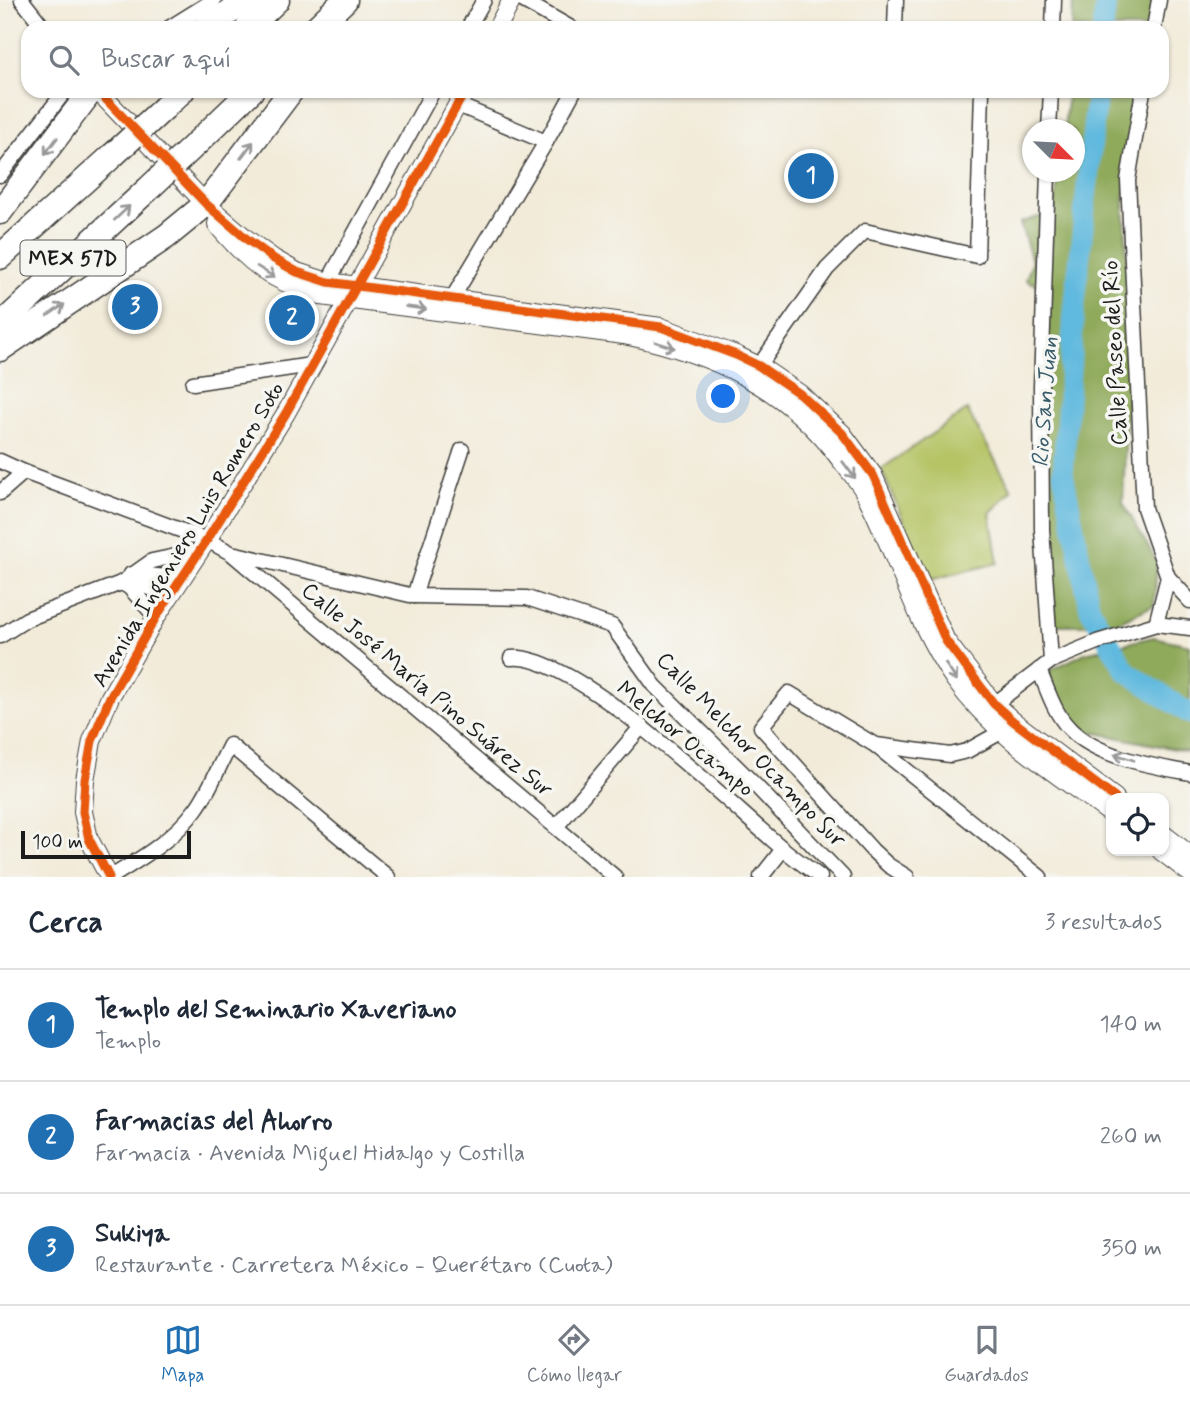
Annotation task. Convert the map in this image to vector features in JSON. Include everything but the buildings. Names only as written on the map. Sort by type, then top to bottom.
[{"type":"highway","points":[[215,21],[249,0]]},
{"type":"highway","points":[[255,21],[277,0]]},
{"type":"highway","points":[[323,21],[345,0]]},
{"type":"highway","points":[[341,21],[356,0]]},
{"type":"highway","points":[[0,212],[86,98]]},
{"type":"highway","name":"MEX 57D","points":[[0,257],[175,98]]},
{"type":"highway","name":"MEX 57D","points":[[0,326],[244,98]]},
{"type":"highway","points":[[0,349],[167,236],[206,204],[286,98]]},
{"type":"street","points":[[22,0],[38,21]]},
{"type":"street","points":[[180,21],[214,0]]},
{"type":"street","points":[[472,21],[484,0]]},
{"type":"street","points":[[501,21],[512,0]]},
{"type":"street","points":[[522,0],[559,21]]},
{"type":"street","points":[[895,21],[896,0]]},
{"type":"street","points":[[1053,21],[1054,0]]},
{"type":"street","points":[[1155,21],[1159,0]]},
{"type":"street","points":[[0,175],[60,98]]},
{"type":"street","points":[[105,98],[206,204],[274,259],[324,289],[453,298],[662,327],[759,366],[800,394],[842,433],[873,475],[946,641],[1001,732],[1106,810]]},
{"type":"street","points":[[324,289],[429,98]]},
{"type":"street","points":[[462,98],[546,142]]},
{"type":"street","name":"Avenida Ingeniero Luis Romero Soto","points":[[110,877],[89,839],[83,812],[92,741],[110,697],[156,617],[204,546],[286,413],[462,98]]},
{"type":"street","points":[[453,298],[570,98]]},
{"type":"street","points":[[759,366],[827,269],[864,231],[977,256],[982,98]]},
{"type":"street","points":[[1050,119],[1051,98]]},
{"type":"street","name":"Calle Paseo del Río","points":[[1142,98],[1128,180],[1144,508],[1168,578],[1190,601]]},
{"type":"street","points":[[1048,182],[1041,387],[1045,666],[1059,713],[1068,728],[1084,740],[1120,757],[1190,773]]},
{"type":"street","points":[[353,291],[661,343],[753,380],[794,407],[821,433],[864,491],[934,647],[954,679],[988,709],[1013,721],[1108,793]]},
{"type":"street","points":[[193,383],[311,365]]},
{"type":"street","points":[[414,596],[462,450]]},
{"type":"street","name":"Calle José María Pino Suárez Sur","points":[[0,461],[204,546],[231,553],[615,877]]},
{"type":"street","points":[[0,493],[24,472]]},
{"type":"street","points":[[127,581],[152,561],[204,546]]},
{"type":"street","name":"Calle Melchor Ocampo Sur","points":[[231,553],[414,596],[527,598],[612,626],[655,686],[844,877]]},
{"type":"street","points":[[0,636],[27,619],[127,581],[182,578]]},
{"type":"street","points":[[1149,626],[1168,578]]},
{"type":"street","points":[[127,581],[172,594]]},
{"type":"street","points":[[127,581],[156,617]]},
{"type":"street","points":[[988,709],[1045,666],[1097,642],[1149,626],[1190,628]]},
{"type":"street","name":"Melchor Ocampo","points":[[511,658],[524,657],[559,671],[642,726],[783,849],[820,877]]},
{"type":"street","points":[[907,877],[888,865],[872,850],[761,727],[789,693],[875,745],[1040,877]]},
{"type":"street","points":[[555,827],[642,726]]},
{"type":"street","points":[[875,745],[950,755],[967,751],[1001,732]]},
{"type":"street","points":[[110,877],[175,834],[197,808],[230,745],[388,877]]},
{"type":"street","points":[[1169,842],[1188,869]]},
{"type":"street","points":[[761,877],[783,849]]},
{"type":"street","points":[[1168,856],[1188,869]]},
{"type":"green space","points":[[1073,0],[1156,0],[1153,21],[1072,21]]},
{"type":"green space","points":[[1067,98],[1141,98],[1124,199],[1130,326],[1123,503],[1157,562],[1154,605],[1112,625],[1054,625],[1033,391],[1050,291],[1026,280],[1032,261],[1020,223],[1054,212],[1058,182],[1085,182],[1085,119],[1065,119]]},
{"type":"green space","points":[[967,410],[1012,490],[990,513],[998,563],[929,580],[881,469]]},
{"type":"green space","points":[[1153,637],[1190,645],[1190,752],[1081,730],[1059,705],[1047,672],[1085,653]]},
{"type":"waterway","name":"Rio San Juan","points":[[1104,21],[1106,0]]},
{"type":"waterway","name":"Rio San Juan","points":[[1096,98],[1074,312],[1063,473],[1090,609],[1126,671],[1190,714]]},
{"type":"cycle path","points":[[105,98],[206,204],[248,240],[297,272],[328,282],[661,327],[759,366],[800,394],[842,433],[873,475],[946,641],[994,704],[1108,793]]},
{"type":"cycle path","points":[[109,877],[89,839],[83,812],[92,741],[110,697],[156,617],[286,413],[461,98]]},
{"type":"place","name":"Templo del Seminario Xaveriano","points":[[811,176]]},
{"type":"place","name":"Sukiya","points":[[135,307]]},
{"type":"place","name":"Farmacias del Ahorro","points":[[292,318]]}]
